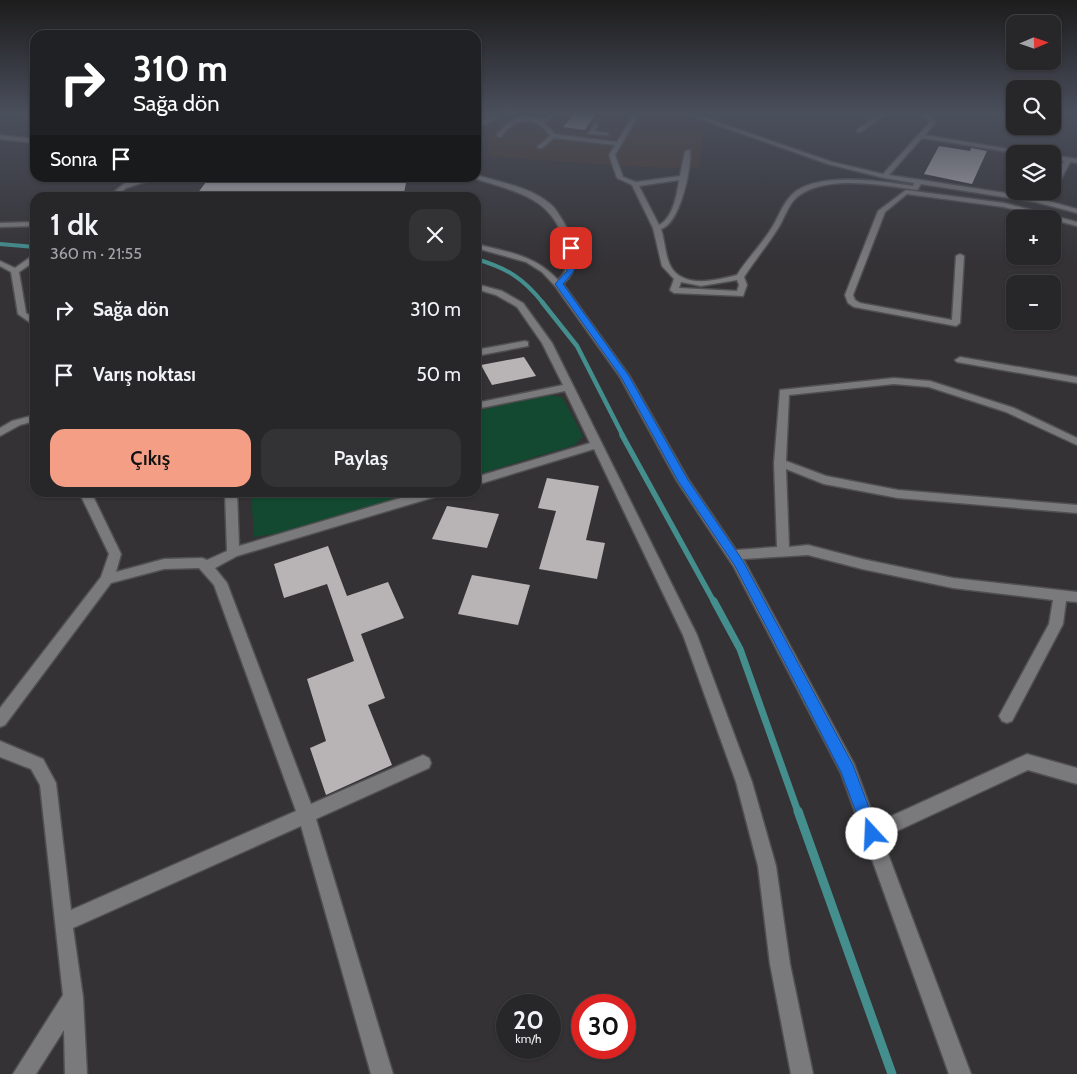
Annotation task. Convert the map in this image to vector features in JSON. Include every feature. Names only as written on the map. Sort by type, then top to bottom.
[{"type":"street","points":[[615,163],[620,178],[635,184],[684,178]]},
{"type":"street","points":[[657,228],[665,225],[670,220],[681,191],[686,163]]},
{"type":"street","points":[[830,163],[884,176],[1046,203],[1077,211]]},
{"type":"street","points":[[884,176],[896,163]]},
{"type":"street","points":[[481,179],[526,194],[547,204],[561,225],[571,248],[570,271],[564,280],[558,284]]},
{"type":"street","points":[[117,192],[129,182]]},
{"type":"street","points":[[122,187],[140,182]]},
{"type":"street","points":[[635,184],[639,197],[657,228],[668,269],[678,278],[697,284],[714,283],[740,277],[751,258],[775,229],[790,198],[806,189],[838,182],[864,182],[916,188],[918,182]]},
{"type":"street","points":[[960,256],[956,323],[857,305],[851,301],[849,295],[882,211],[906,192],[1004,205],[1077,224]]},
{"type":"street","points":[[0,225],[30,224]]},
{"type":"street","points":[[481,247],[528,260],[545,270],[558,284],[625,376],[684,481],[733,555],[792,662],[848,770],[960,1074]]},
{"type":"street","points":[[15,271],[30,261]]},
{"type":"street","points":[[0,263],[15,271]]},
{"type":"street","points":[[15,271],[22,314],[30,320]]},
{"type":"street","points":[[678,278],[674,290],[740,294],[743,284],[740,277]]},
{"type":"street","points":[[481,288],[498,293],[520,305],[547,343],[690,636],[744,782],[767,866],[780,964],[801,1074]]},
{"type":"street","points":[[481,352],[525,344]]},
{"type":"street","points":[[960,360],[1077,380]]},
{"type":"street","points":[[783,551],[780,464],[784,392],[894,381],[930,384],[1010,410],[1077,442]]},
{"type":"street","points":[[481,405],[568,387]]},
{"type":"street","points":[[0,433],[16,424],[30,420]]},
{"type":"street","points":[[0,441],[16,424]]},
{"type":"street","points":[[481,480],[596,445]]},
{"type":"street","points":[[780,464],[824,480],[898,494],[1077,509]]},
{"type":"street","points":[[0,720],[107,579],[115,554],[87,497]]},
{"type":"street","points":[[231,497],[233,554]]},
{"type":"street","points":[[206,567],[233,554],[421,497]]},
{"type":"street","points":[[733,555],[808,550],[862,564],[953,583],[1077,596]]},
{"type":"street","points":[[107,579],[164,564],[202,563],[220,584],[306,815],[382,1074]]},
{"type":"street","points":[[1007,716],[1056,624],[1060,595]]},
{"type":"street","points":[[0,749],[37,764],[48,783],[72,997],[76,1074]]},
{"type":"street","points":[[872,834],[1027,762],[1077,776]]},
{"type":"street","points":[[63,922],[423,763]]},
{"type":"street","points":[[24,1074],[72,997]]},
{"type":"shaded area","points":[[587,163],[700,163],[699,168],[641,167]]},
{"type":"green space","points":[[549,395],[562,397],[583,436],[575,445],[481,473],[481,410]]},
{"type":"green space","points":[[251,497],[402,497],[276,534],[254,537]]},
{"type":"building","points":[[930,163],[981,163],[972,184],[924,174]]},
{"type":"building","points":[[206,182],[406,182],[404,192],[198,192]]},
{"type":"building","points":[[524,357],[536,376],[492,385],[481,365]]},
{"type":"building","points":[[547,478],[599,486],[586,540],[605,543],[597,579],[539,569],[556,511],[538,508]]},
{"type":"building","points":[[447,506],[499,514],[487,548],[432,539]]},
{"type":"building","points":[[328,546],[347,596],[388,582],[404,618],[361,634],[385,698],[368,705],[392,765],[326,795],[310,748],[326,741],[307,679],[354,661],[327,584],[284,598],[274,564]]},
{"type":"building","points":[[472,575],[530,585],[518,625],[458,614]]},
{"type":"waterway","points":[[0,244],[30,247]]},
{"type":"waterway","points":[[481,261],[514,275],[543,303]]},
{"type":"waterway","points":[[542,302],[577,346],[623,436]]},
{"type":"waterway","points":[[622,435],[714,602]]},
{"type":"waterway","points":[[714,601],[740,649],[798,812]]},
{"type":"waterway","points":[[798,811],[892,1074]]},
{"type":"route","points":[[571,248],[570,271],[564,280],[558,284],[625,376],[684,481],[739,564],[797,670],[848,770],[872,834]]}]
